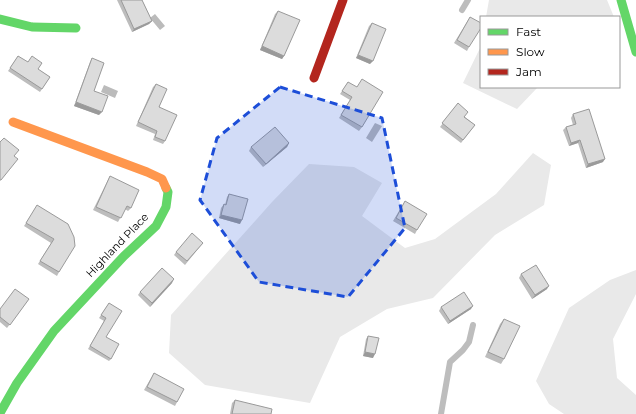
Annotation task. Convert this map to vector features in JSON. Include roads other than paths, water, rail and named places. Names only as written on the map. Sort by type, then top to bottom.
[{"type":"street","points":[[314,78],[343,0]]},
{"type":"street","points":[[621,0],[636,52]]},
{"type":"street","points":[[0,18],[32,27],[76,28]]},
{"type":"street","name":"Highland Place","points":[[0,413],[17,383],[54,331],[124,256],[156,226],[166,207],[168,192],[162,179],[147,172],[13,122]]},
{"type":"lane","points":[[462,10],[468,0]]},
{"type":"lane","points":[[441,414],[450,362],[469,342],[473,325]]}]
